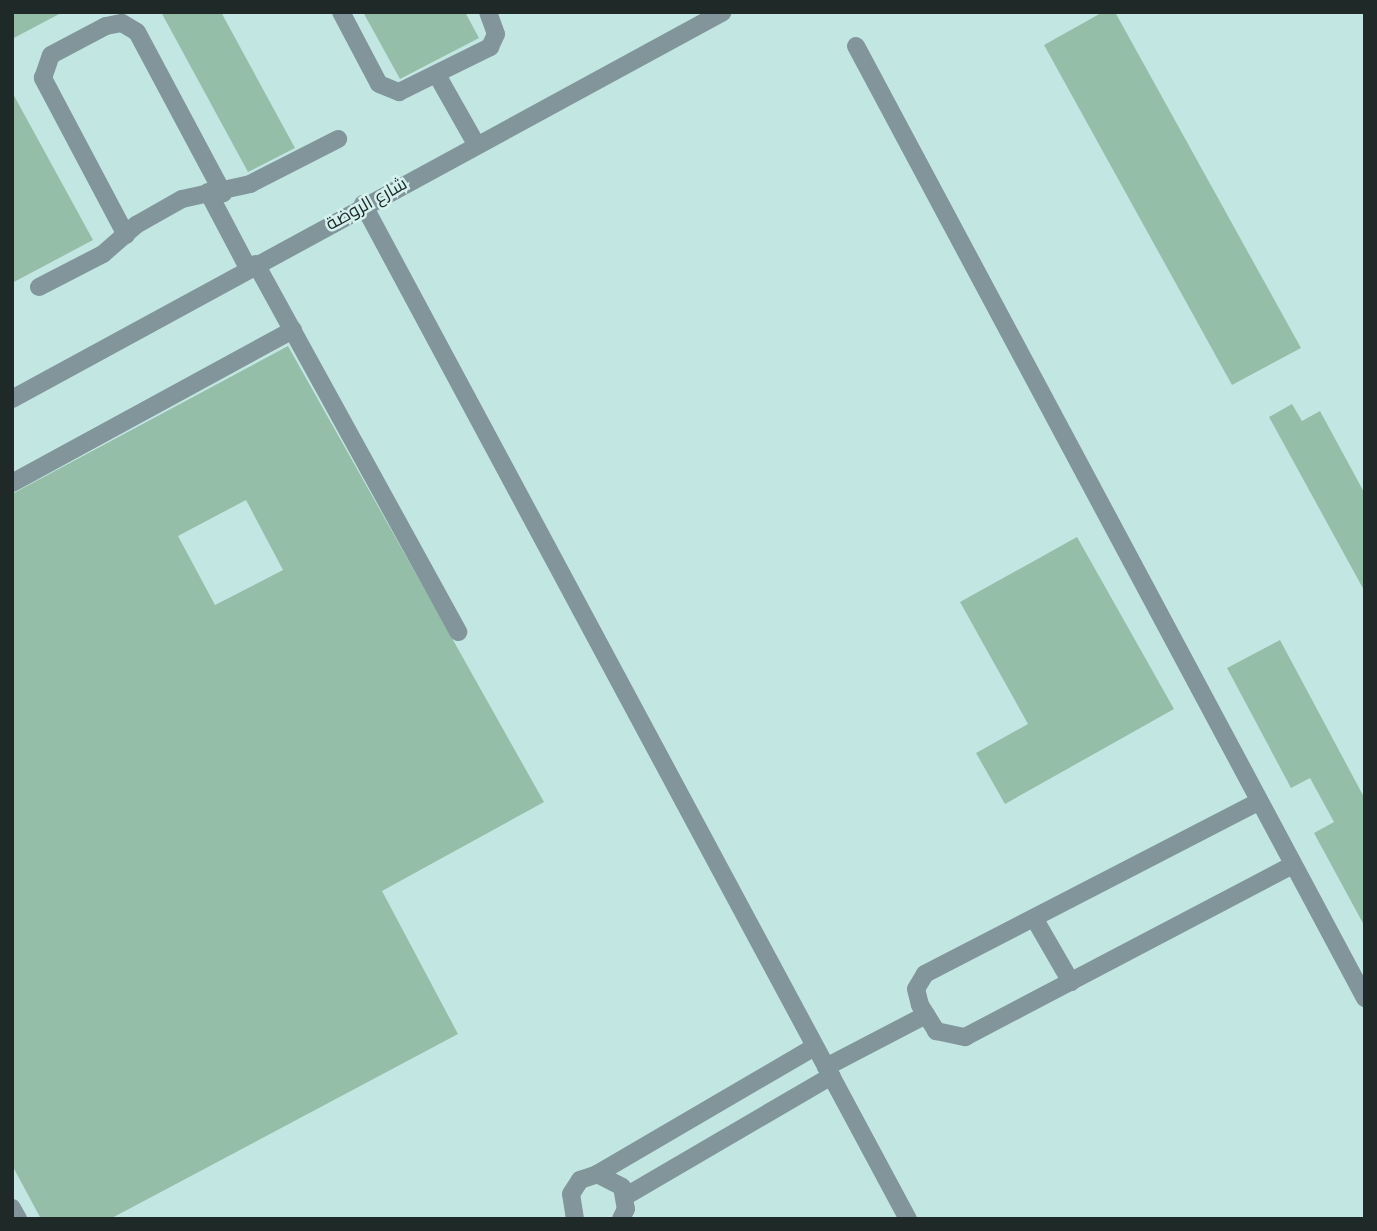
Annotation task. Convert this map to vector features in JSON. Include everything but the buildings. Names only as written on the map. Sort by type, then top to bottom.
[{"type":"street","points":[[341,12],[379,84],[407,92],[490,47],[496,34],[488,12]]},
{"type":"street","name":"شارع الروضة","points":[[12,399],[363,204],[723,12]]},
{"type":"street","points":[[126,235],[43,78],[51,55],[106,26],[122,23],[137,32],[252,266],[293,330],[458,632]]},
{"type":"street","points":[[856,46],[1365,998]]},
{"type":"street","points":[[437,75],[476,144]]},
{"type":"street","points":[[39,287],[103,254],[126,235],[183,199],[216,192],[338,139]]},
{"type":"street","points":[[363,204],[908,1219]]},
{"type":"street","points":[[12,484],[293,330]]},
{"type":"street","points":[[1258,802],[925,974],[916,998],[926,1016],[943,1035],[965,1037],[1293,865]]},
{"type":"street","points":[[1034,918],[1071,982]]},
{"type":"street","points":[[597,1174],[615,1180],[626,1210],[828,1072],[926,1016]]},
{"type":"street","points":[[567,1216],[575,1186],[814,1047]]},
{"type":"street","points":[[12,1209],[18,1219]]},
{"type":"shaded area","points":[[12,12],[1365,12],[1365,1219],[12,1219]]}]
